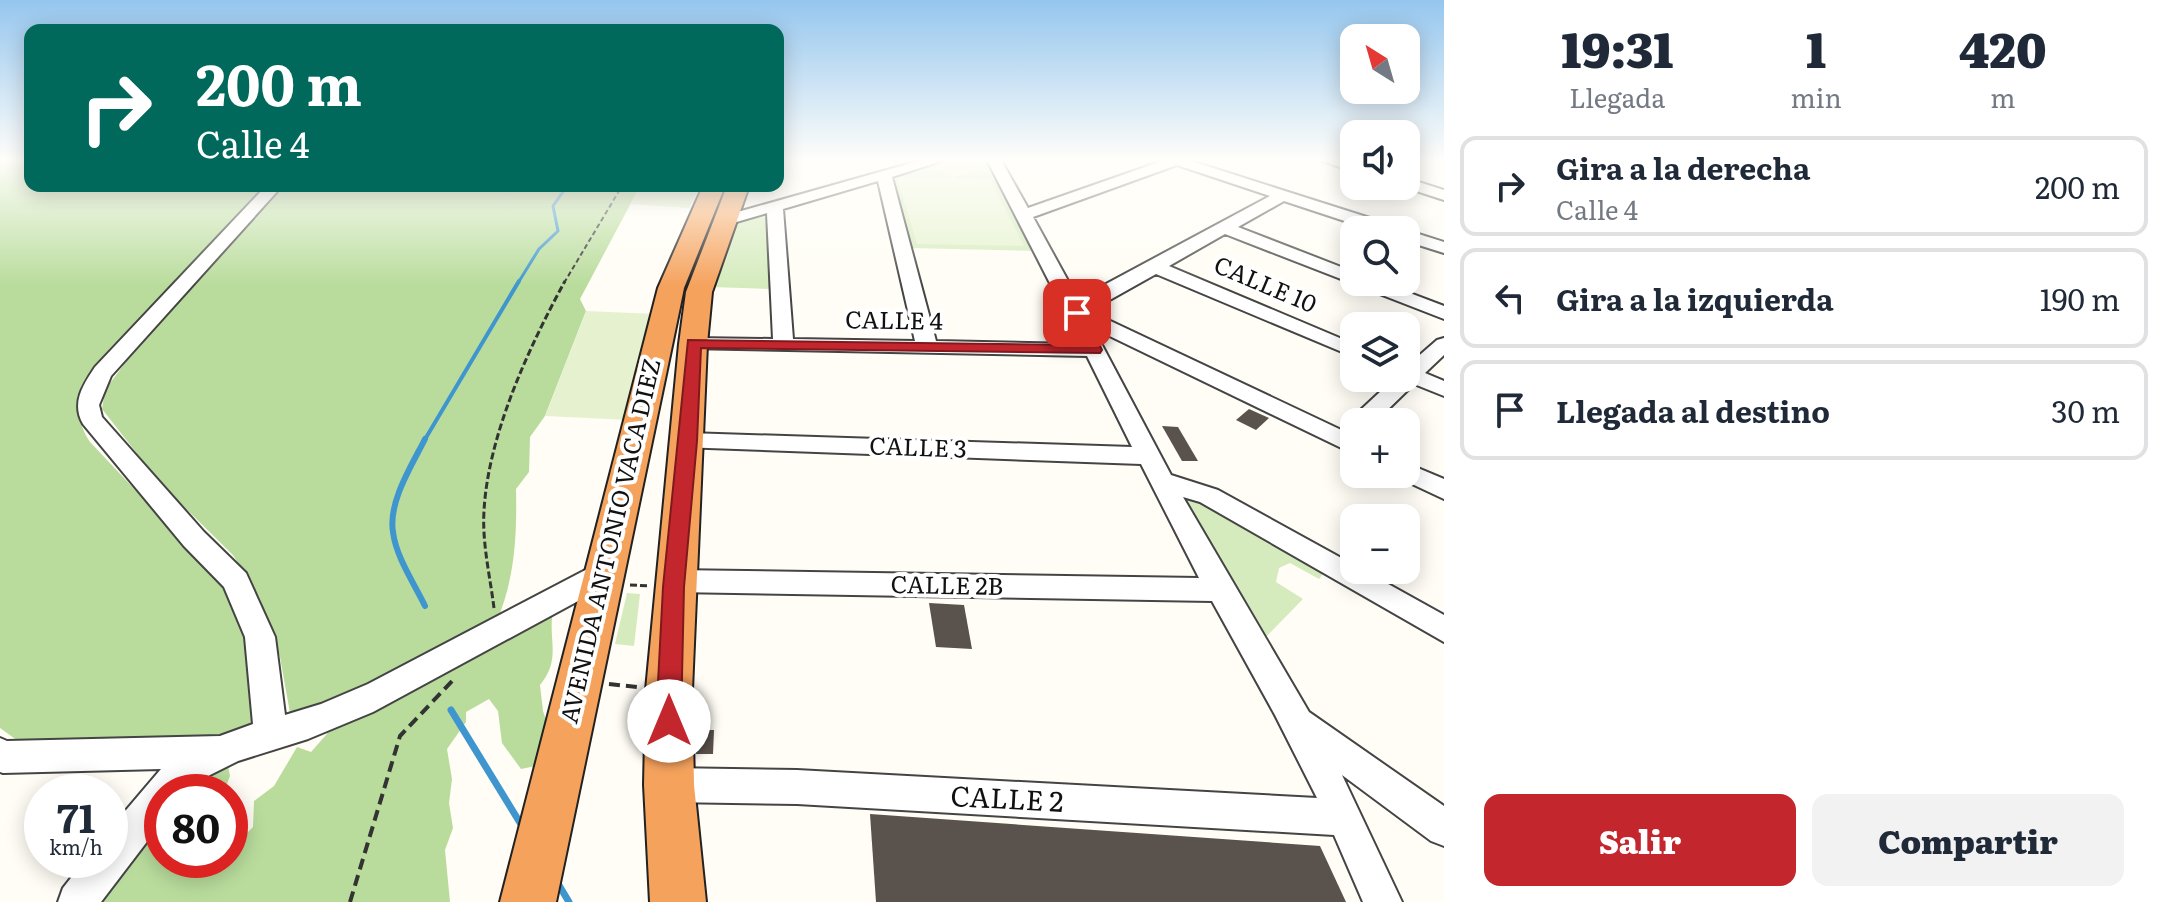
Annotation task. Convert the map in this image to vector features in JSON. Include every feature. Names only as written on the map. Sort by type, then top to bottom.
[{"type":"highway","name":"AVENIDA ANTONIO VACA DIEZ","points":[[528,902],[671,288],[723,202]]},
{"type":"highway","name":"AVENIDA ANTONIO VACA DIEZ","points":[[678,902],[669,785],[674,584],[699,292],[725,202]]},
{"type":"street","points":[[259,202],[125,345],[94,385],[88,405],[91,419],[194,539],[236,581],[260,637],[271,734]]},
{"type":"street","points":[[754,202],[775,206],[789,202]]},
{"type":"street","points":[[891,202],[927,347]]},
{"type":"street","points":[[1017,202],[1076,309],[1148,456],[1295,720],[1383,902]]},
{"type":"street","points":[[1024,215],[1060,202]]},
{"type":"street","points":[[1076,309],[1271,202]]},
{"type":"street","points":[[1304,202],[1347,216]]},
{"type":"street","points":[[775,206],[783,345]]},
{"type":"street","points":[[1227,229],[1340,273]]},
{"type":"street","points":[[1420,240],[1444,248]]},
{"type":"street","name":"CALLE 10","points":[[1156,267],[1340,345]]},
{"type":"street","points":[[1400,296],[1444,313]]},
{"type":"street","points":[[1076,309],[1340,433]]},
{"type":"street","name":"CALLE 4","points":[[693,344],[1094,350]]},
{"type":"street","points":[[1420,364],[1444,344]]},
{"type":"street","points":[[1420,379],[1444,389]]},
{"type":"street","points":[[1375,408],[1390,392]]},
{"type":"street","name":"CALLE 3","points":[[688,441],[1148,456]]},
{"type":"street","points":[[1420,478],[1444,490]]},
{"type":"street","points":[[1163,481],[1209,496],[1444,630]]},
{"type":"street","points":[[183,774],[222,751],[271,734],[304,727],[350,708],[603,578]]},
{"type":"street","name":"CALLE 2B","points":[[674,584],[1221,590]]},
{"type":"street","points":[[1295,720],[1444,828]]},
{"type":"street","points":[[0,754],[3,757],[87,756],[222,751]]},
{"type":"street","name":"CALLE 2","points":[[669,785],[797,787],[1345,818]]},
{"type":"street","points":[[128,836],[144,816]]},
{"type":"street","points":[[77,902],[96,878]]},
{"type":"path","points":[[497,633],[487,552],[485,500],[505,418],[546,320],[588,238],[611,202]]},
{"type":"path","points":[[603,578],[674,584]]},
{"type":"path","points":[[350,902],[400,736],[454,679]]},
{"type":"path","points":[[578,681],[669,690]]},
{"type":"green space","points":[[0,202],[250,202],[106,353],[85,385],[79,406],[83,429],[90,442],[190,548],[220,575],[252,648],[253,727],[244,738],[25,746],[0,728]]},
{"type":"green space","points":[[266,202],[631,202],[580,299],[586,311],[545,416],[530,437],[529,472],[516,489],[511,574],[496,623],[308,715],[290,713],[280,657],[259,596],[233,555],[161,484],[102,409],[105,390],[156,321]]},
{"type":"green space","points":[[631,202],[692,202],[689,208]]},
{"type":"green space","points":[[899,202],[1010,202],[1034,251],[911,248]]},
{"type":"green space","points":[[904,202],[1002,202],[1024,246],[917,244]]},
{"type":"green space","points":[[762,215],[767,218],[773,289],[711,287],[734,223]]},
{"type":"green space","points":[[586,311],[656,314],[628,420],[545,416]]},
{"type":"green space","points":[[1184,494],[1328,568],[1319,579],[1290,563],[1279,568],[1276,582],[1303,599],[1262,641],[1183,499]]},
{"type":"green space","points":[[627,593],[640,594],[634,646],[615,644]]},
{"type":"green space","points":[[554,607],[551,665],[540,685],[548,726],[540,765],[521,769],[502,743],[498,711],[489,699],[466,712],[466,722],[447,749],[452,779],[449,803],[453,828],[445,850],[450,902],[93,902],[110,878],[128,878],[128,853],[144,831],[144,878],[248,878],[248,832],[253,827],[254,801],[274,786],[297,747],[311,752],[341,718],[482,647],[499,645],[518,635],[520,628]]},
{"type":"green space","points":[[228,766],[230,774],[212,774]]},
{"type":"building","points":[[1249,409],[1269,418],[1256,430],[1236,420]]},
{"type":"building","points":[[1162,426],[1178,427],[1198,461],[1182,461]]},
{"type":"building","points":[[929,603],[964,605],[972,649],[936,647]]},
{"type":"building","points":[[696,730],[714,730],[713,754],[696,754]]},
{"type":"building","points":[[870,814],[1320,846],[1346,902],[876,902]]},
{"type":"waterway","points":[[518,283],[539,249],[558,231],[553,206],[556,202]]},
{"type":"waterway","points":[[424,441],[519,281]]},
{"type":"waterway","points":[[425,439],[402,484],[392,520],[398,551],[425,606]]},
{"type":"waterway","points":[[451,710],[522,826]]},
{"type":"waterway","points":[[557,882],[569,902]]},
{"type":"route","points":[[669,721],[674,587],[688,441],[693,344],[1094,350],[1077,313]]}]
